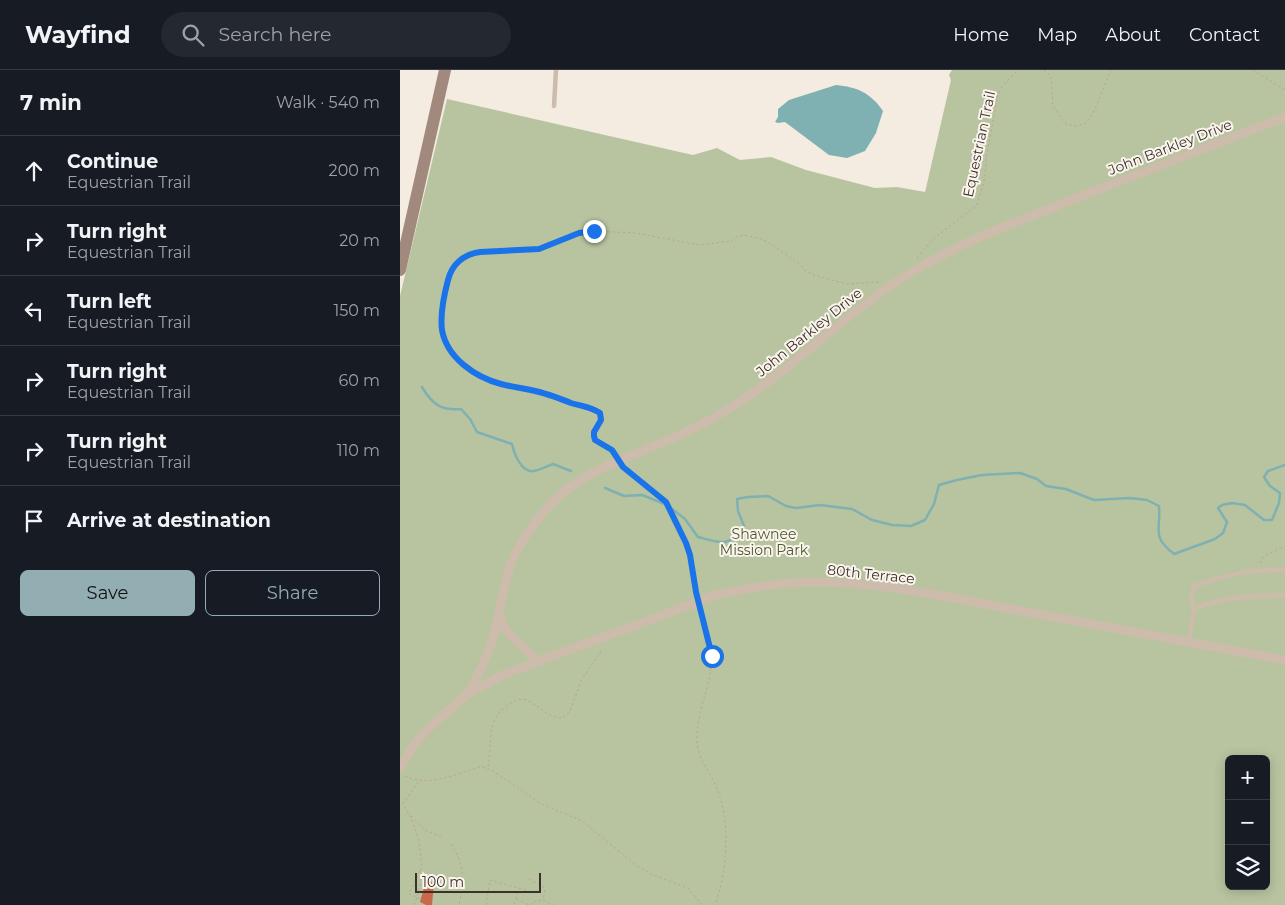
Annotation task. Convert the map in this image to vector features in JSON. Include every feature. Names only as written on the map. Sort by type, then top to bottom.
[{"type":"main road","points":[[400,270],[403,244],[446,70]]},
{"type":"street","name":"John Barkley Drive","points":[[469,693],[491,646],[509,570],[525,537],[541,514],[577,481],[591,472],[697,427],[742,401],[788,368],[875,296],[945,253],[1013,223],[1285,117]]},
{"type":"street","name":"80th Terrace","points":[[469,693],[505,674],[699,601],[743,589],[809,582],[847,583],[922,593],[1285,660]]},
{"type":"street","points":[[499,614],[507,634],[530,652],[538,661]]},
{"type":"street","points":[[401,771],[413,746],[425,732],[469,693]]},
{"type":"lane","points":[[554,106],[556,70]]},
{"type":"lane","points":[[1189,642],[1194,609],[1191,597],[1194,586],[1233,573],[1264,569],[1285,570]]},
{"type":"lane","points":[[1194,609],[1213,602],[1237,597],[1285,595]]},
{"type":"path","name":"Equestrian Trail","points":[[915,261],[933,239],[977,205],[984,182],[997,98],[1002,86],[1018,70]]},
{"type":"path","points":[[1044,70],[1051,76],[1053,106],[1066,124],[1075,126],[1087,122],[1111,70]]},
{"type":"path","points":[[1253,70],[1285,90]]},
{"type":"path","points":[[715,905],[727,841],[720,796],[699,756],[697,745],[699,720],[712,656],[690,555],[666,502],[623,467],[612,450],[595,440],[594,432],[601,420],[600,413],[593,408],[573,404],[546,394],[487,380],[461,363],[452,353],[442,330],[443,305],[448,278],[452,269],[471,253],[539,249],[579,233],[594,231],[636,233],[700,245],[730,242],[744,235],[762,239],[800,264],[804,270],[822,278],[847,284],[884,282]]},
{"type":"path","points":[[1256,570],[1264,556],[1285,546]]},
{"type":"path","points":[[488,768],[491,728],[500,711],[517,700],[526,699],[549,715],[559,718],[567,715],[582,679],[600,652],[601,644],[599,639]]},
{"type":"path","points":[[401,771],[419,781],[435,780],[479,767],[494,770],[540,803],[588,825],[645,872],[688,888],[702,905]]},
{"type":"path","points":[[419,781],[403,804],[425,830],[443,838]]},
{"type":"path","points":[[410,814],[418,835],[421,868],[421,880],[414,905]]},
{"type":"path","points":[[451,844],[457,853],[464,882],[459,905]]},
{"type":"path","points":[[421,868],[409,894],[421,899]]},
{"type":"path","points":[[529,879],[545,889],[543,900]]},
{"type":"path","points":[[486,905],[490,880],[529,891]]},
{"type":"path","points":[[514,904],[519,888]]},
{"type":"path","points":[[516,899],[530,905],[536,901],[543,900],[553,905]]},
{"type":"green space","name":"Shawnee Mission Park","points":[[952,70],[1285,70],[1285,905],[400,905],[400,296],[447,99],[693,155],[717,148],[740,160],[771,157],[806,170],[875,188],[897,187],[925,192],[951,80],[949,75]]},
{"type":"water","points":[[836,85],[851,87],[863,92],[874,100],[883,111],[876,133],[865,151],[847,158],[829,155],[785,122],[775,122],[778,117],[778,109],[789,100]]},
{"type":"building","points":[[426,880],[434,883],[432,905],[420,902]]},
{"type":"waterway","points":[[422,387],[433,402],[438,405],[448,409],[461,409],[470,419],[477,432],[512,444],[519,462],[525,469],[535,471],[553,464],[571,471]]},
{"type":"waterway","points":[[605,488],[624,496],[642,495],[667,505],[685,519],[698,537],[724,542],[734,538],[744,526],[738,511],[737,499],[768,496],[786,506],[796,508],[820,505],[852,509],[872,520],[892,525],[911,526],[925,520],[934,504],[939,485],[982,475],[1020,473],[1037,479],[1046,486],[1066,489],[1094,500],[1130,498],[1147,500],[1159,506],[1160,537],[1162,542],[1174,554],[1215,539],[1223,533],[1227,522],[1218,508],[1222,505],[1232,503],[1245,505],[1264,520],[1272,520],[1279,503],[1280,493],[1270,486],[1264,477],[1268,471],[1285,465]]},
{"type":"route","points":[[594,231],[579,233],[539,249],[471,253],[458,262],[448,278],[443,305],[442,330],[452,353],[461,363],[477,375],[502,385],[546,394],[573,404],[593,408],[600,413],[601,420],[594,432],[595,440],[612,450],[623,467],[639,482],[647,486],[666,502],[686,543],[712,656]]}]
